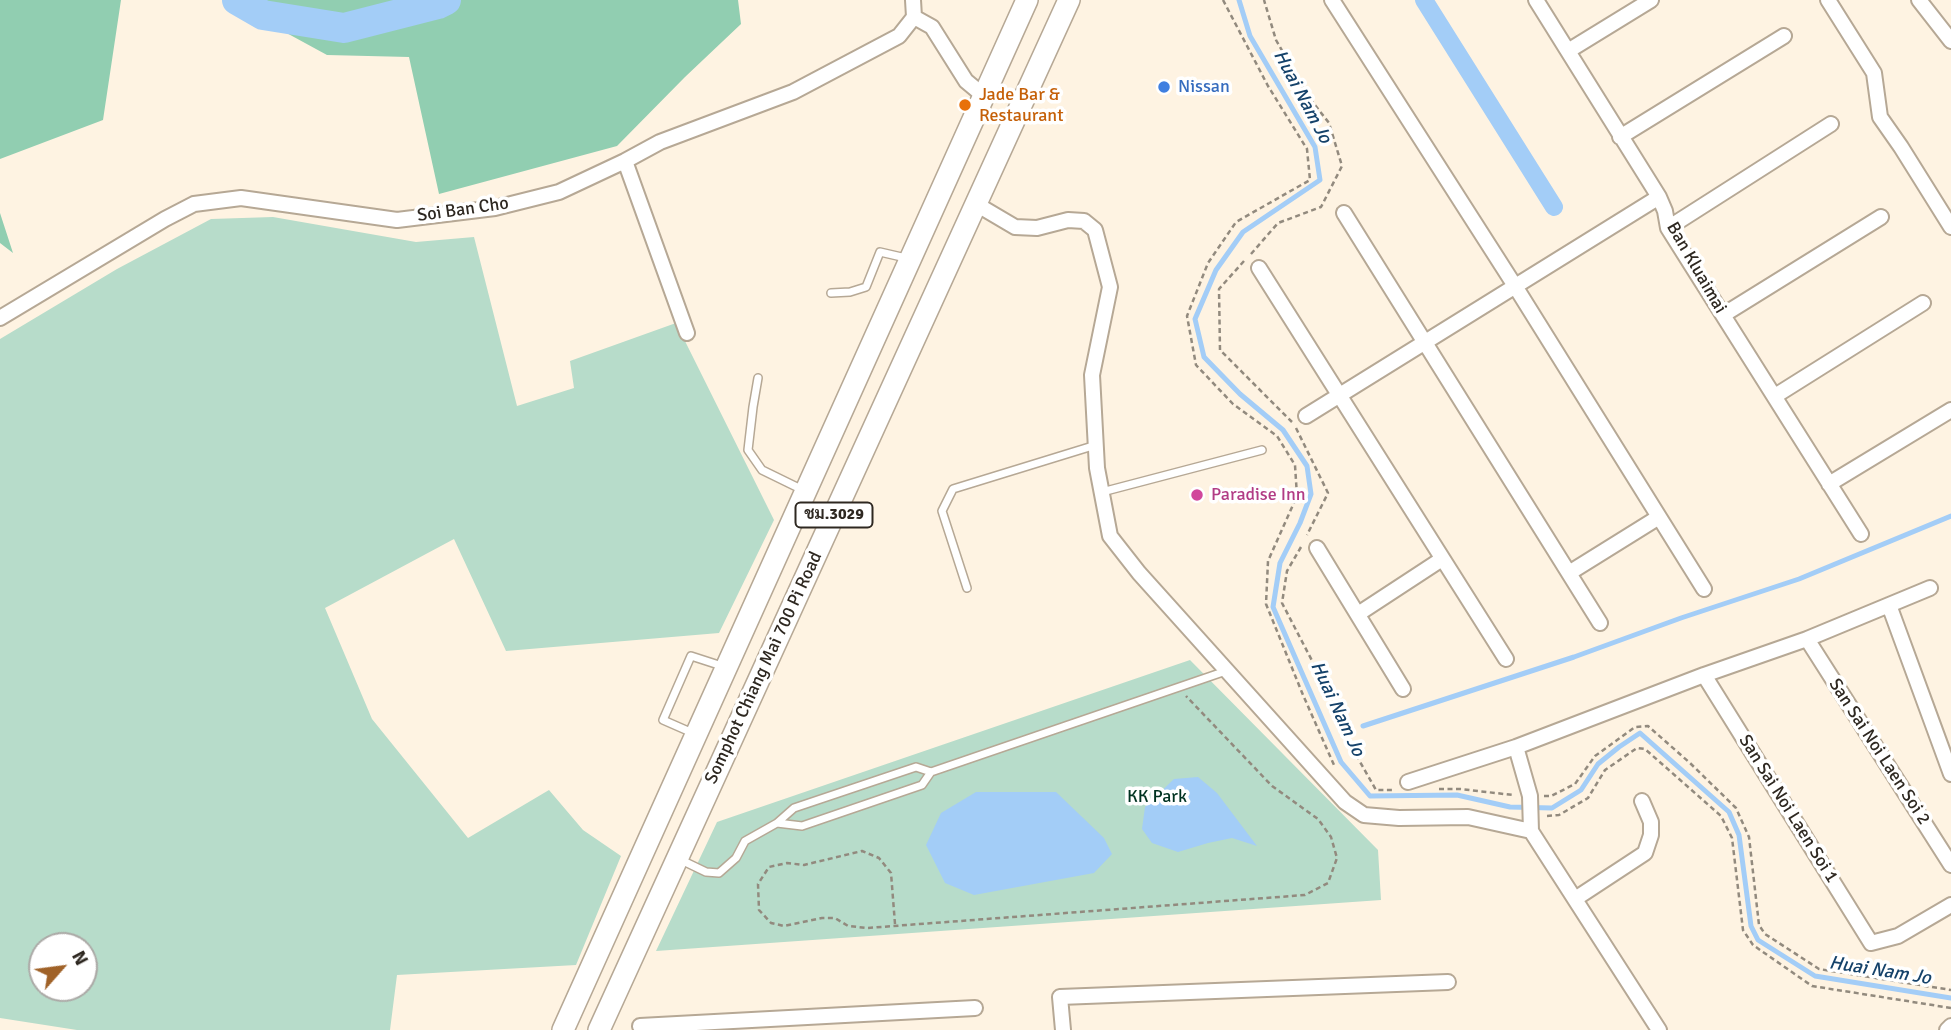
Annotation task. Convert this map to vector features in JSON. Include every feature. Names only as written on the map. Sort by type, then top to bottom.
[{"type":"main road","name":"Somphot Chiang Mai 700 Pi Road","points":[[563,1030],[1027,0]]},
{"type":"main road","name":"Somphot Chiang Mai 700 Pi Road","points":[[599,1030],[1069,0]]},
{"type":"street","points":[[912,0],[914,17],[932,27],[966,82],[984,96]]},
{"type":"street","points":[[1332,0],[1704,589]]},
{"type":"street","name":"Ban Kluaimai","points":[[1536,0],[1659,197],[1668,228],[1861,534]]},
{"type":"street","points":[[1568,51],[1651,0]]},
{"type":"street","points":[[1828,0],[1874,74],[1880,117],[1951,227]]},
{"type":"street","points":[[1919,0],[1951,41]]},
{"type":"street","name":"Soi Ban Cho","points":[[0,318],[194,204],[242,198],[397,220],[495,208],[559,192],[660,142],[793,92],[899,36],[914,17]]},
{"type":"street","points":[[1620,137],[1784,37]]},
{"type":"street","points":[[1668,228],[1831,124]]},
{"type":"street","points":[[625,161],[687,333]]},
{"type":"street","points":[[1306,416],[1659,197]]},
{"type":"street","points":[[976,204],[1015,227],[1037,228],[1068,220],[1084,221],[1095,230],[1110,287],[1092,375],[1097,468],[1110,536],[1139,573],[1226,671],[1345,802],[1364,815],[1399,818],[1468,817],[1531,824]]},
{"type":"street","points":[[1344,213],[1600,623]]},
{"type":"street","points":[[1723,315],[1881,217]]},
{"type":"street","points":[[1259,268],[1506,659]]},
{"type":"street","points":[[1775,396],[1923,303]]},
{"type":"street","points":[[1829,484],[1951,410]]},
{"type":"street","points":[[1569,573],[1659,517]]},
{"type":"street","points":[[1317,548],[1403,689]]},
{"type":"street","points":[[1358,614],[1442,559]]},
{"type":"street","points":[[1408,782],[1516,747],[1807,639],[1930,587]]},
{"type":"street","points":[[1889,605],[1951,774]]},
{"type":"street","name":"San Sai Noi Laen Soi 2","points":[[1807,639],[1951,866]]},
{"type":"street","name":"San Sai Noi Laen Soi 1","points":[[1704,675],[1871,943],[1898,936],[1951,905]]},
{"type":"street","points":[[1516,747],[1530,796],[1531,824],[1575,899],[1659,1030]]},
{"type":"street","points":[[1575,899],[1645,853],[1651,835],[1651,822],[1642,801]]},
{"type":"street","points":[[1063,1030],[1060,997],[1448,982]]},
{"type":"street","points":[[640,1026],[788,1023],[975,1008]]},
{"type":"street","points":[[1947,1030],[1951,1026]]},
{"type":"lane","points":[[831,293],[850,292],[866,287],[880,252],[910,259]]},
{"type":"lane","points":[[758,378],[748,450],[762,470],[806,491]]},
{"type":"lane","points":[[967,588],[942,511],[953,489],[1096,445]]},
{"type":"lane","points":[[1102,492],[1262,450]]},
{"type":"lane","points":[[696,735],[663,720],[691,656],[726,667]]},
{"type":"lane","points":[[677,859],[706,872],[719,873],[736,858],[744,842],[776,823],[794,808],[916,767],[931,772],[1226,671]]},
{"type":"lane","points":[[776,823],[802,826],[922,786],[931,772]]},
{"type":"path","points":[[1223,0],[1268,86],[1307,149],[1310,180],[1236,222],[1208,263],[1187,316],[1196,365],[1233,404],[1277,436],[1295,465],[1297,496],[1268,561],[1266,604],[1323,741],[1334,764],[1342,773]]},
{"type":"path","points":[[895,924],[891,873],[879,858],[862,851],[804,865],[787,863],[769,867],[758,884],[759,910],[771,923],[783,926],[835,918],[848,926],[867,928],[1305,895],[1328,883],[1337,858],[1331,837],[1318,819],[1272,786],[1178,687]]},
{"type":"path","points":[[1531,824],[1559,815],[1588,798],[1605,770],[1637,748],[1645,750],[1721,816],[1732,838],[1743,930],[1753,944],[1812,986],[1951,1008]]},
{"type":"green space","points":[[0,0],[121,0],[103,120],[0,159]]},
{"type":"green space","points":[[226,0],[738,0],[741,24],[617,146],[439,194],[409,57],[327,55]]},
{"type":"green space","points":[[0,213],[13,253],[0,243]]},
{"type":"green space","points":[[273,217],[416,242],[474,237],[517,406],[574,388],[570,361],[676,323],[774,520],[719,633],[506,651],[454,539],[325,608],[372,719],[468,838],[549,790],[583,830],[621,856],[576,965],[397,975],[390,1030],[77,1030],[0,1018],[0,339],[117,269],[211,219]]},
{"type":"green space","name":"KK Park","points":[[1190,660],[1378,850],[1381,900],[656,951],[717,822]]},
{"type":"water","points":[[1198,777],[1217,793],[1257,846],[1232,838],[1178,852],[1152,843],[1142,829],[1145,807],[1174,779]]},
{"type":"water","points":[[976,792],[1056,792],[1104,838],[1112,854],[1094,873],[974,895],[945,883],[926,845],[941,813]]},
{"type":"waterway","points":[[237,0],[263,15],[344,28],[446,0]]},
{"type":"waterway","name":"Huai Nam Jo","points":[[1239,0],[1250,36],[1315,147],[1320,180],[1243,232],[1216,270],[1195,319],[1204,357],[1240,394],[1283,430],[1307,466],[1311,494],[1280,563],[1273,607],[1341,762],[1370,796],[1457,795],[1510,807],[1552,808],[1581,790],[1598,764],[1640,733],[1729,812],[1739,835],[1751,926],[1758,940],[1815,976],[1951,998]]},
{"type":"waterway","points":[[1424,0],[1554,207]]},
{"type":"waterway","points":[[1363,726],[1799,579],[1951,516]]},
{"type":"place","name":"Nissan","points":[[1164,87]]},
{"type":"place","name":"Jade Bar & Restaurant","points":[[965,105]]},
{"type":"place","name":"Paradise Inn","points":[[1197,495]]}]
